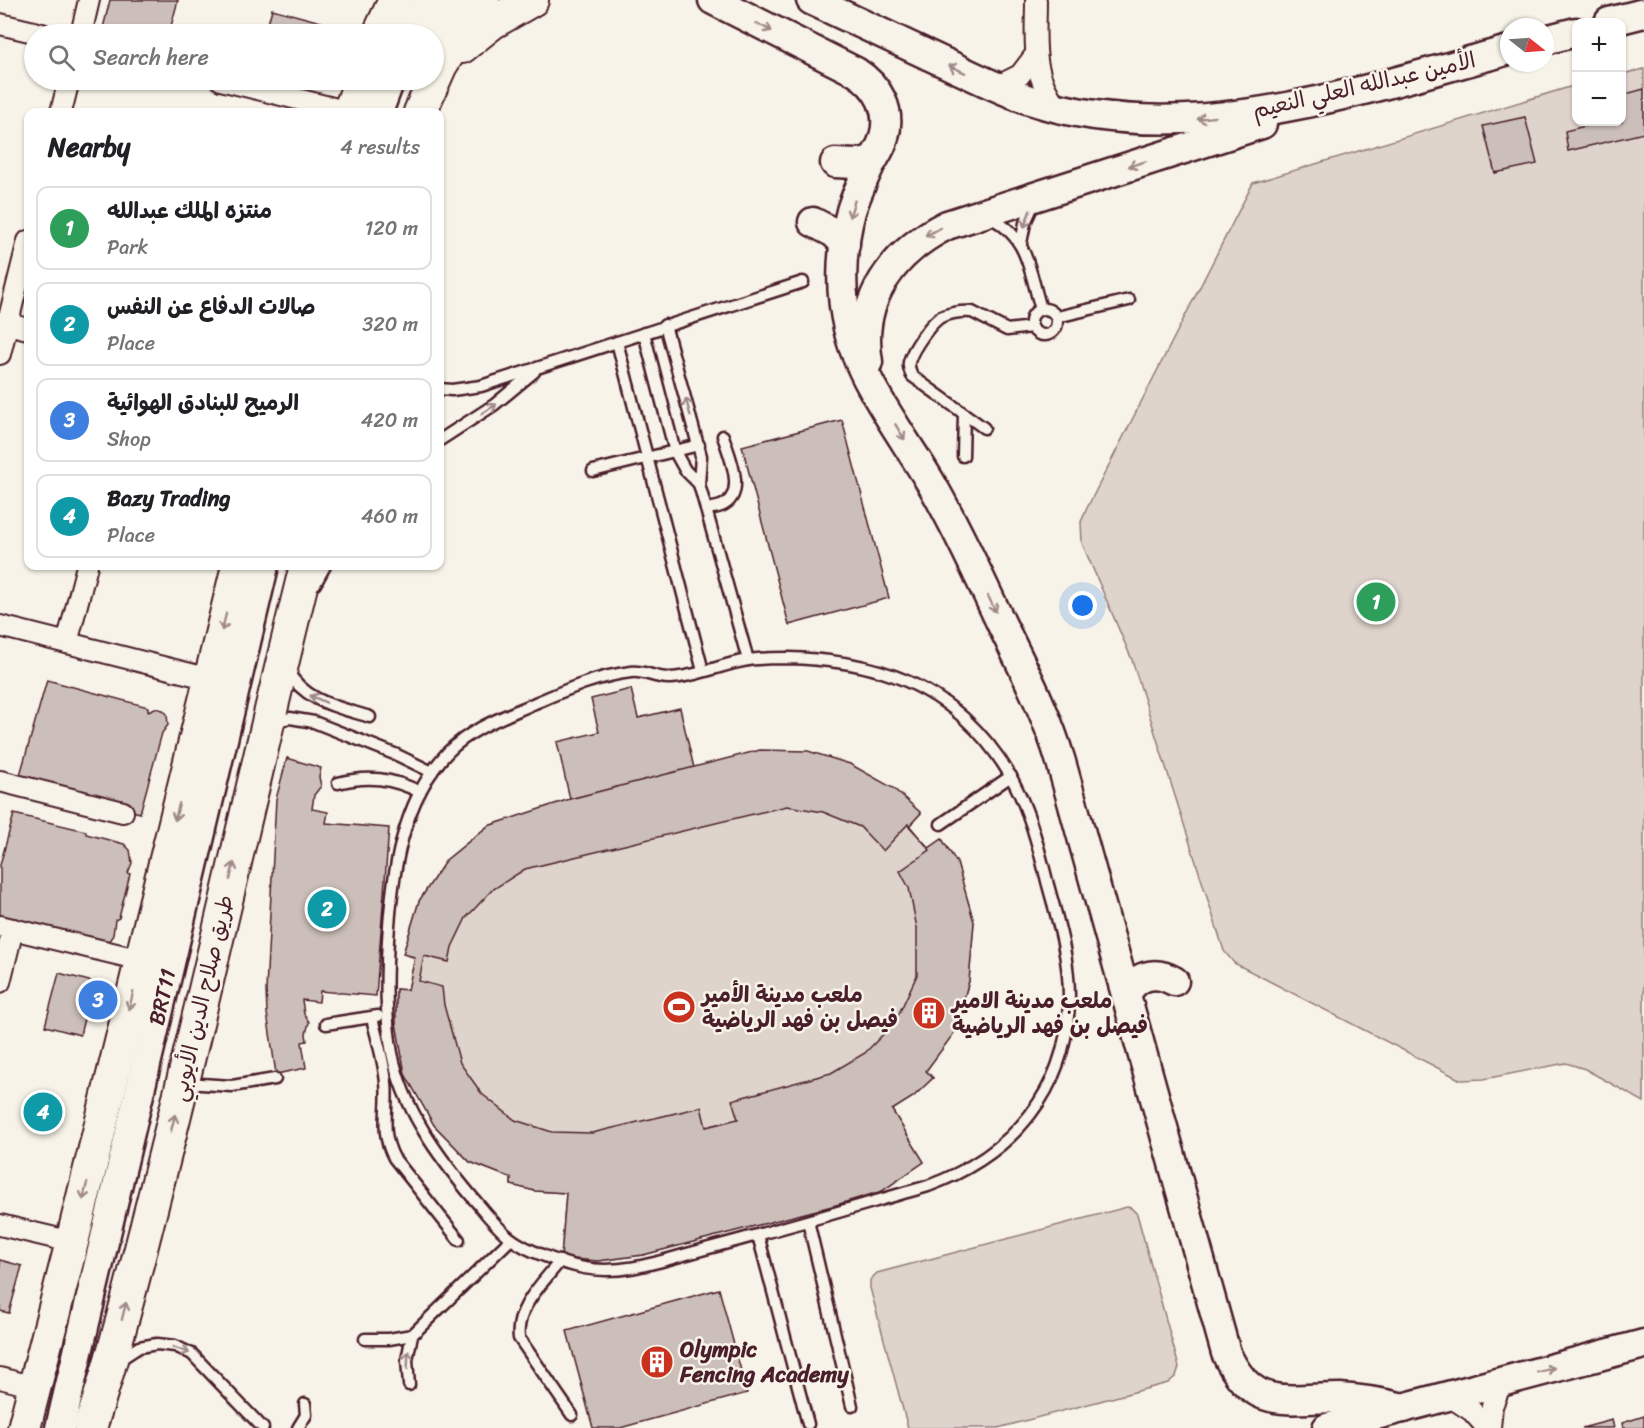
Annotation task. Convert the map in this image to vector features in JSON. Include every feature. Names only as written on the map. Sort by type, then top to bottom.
[{"type":"main road","points":[[384,24],[395,0]]},
{"type":"main road","points":[[414,24],[427,0]]},
{"type":"main road","points":[[441,24],[454,0]]},
{"type":"main road","points":[[444,60],[483,0]]},
{"type":"main road","points":[[444,68],[492,23],[532,0]]},
{"type":"main road","points":[[713,0],[866,78],[881,99],[886,118],[884,138],[857,192],[845,244],[842,287],[846,320],[855,352],[875,391],[954,525],[1048,722],[1226,1353],[1233,1368],[1243,1381],[1255,1391],[1269,1398],[1285,1401],[1342,1398],[1404,1408]]},
{"type":"main road","name":"الأمين عبدالله العلي النعيم","points":[[811,0],[996,87],[1029,100],[1092,116],[1127,120],[1197,120],[1307,103],[1500,52]]},
{"type":"main road","points":[[1554,38],[1572,33]]},
{"type":"main road","points":[[350,108],[357,90]]},
{"type":"main road","points":[[380,108],[386,90]]},
{"type":"main road","points":[[875,391],[866,348],[872,304],[881,283],[894,264],[909,248],[927,235],[979,214],[1212,141],[1352,93]]},
{"type":"main road","points":[[835,163],[846,165],[873,160]]},
{"type":"main road","points":[[813,222],[834,233],[845,244]]},
{"type":"main road","points":[[24,1428],[72,1242],[236,570]]},
{"type":"main road","name":"BRT11","points":[[60,1428],[263,570]]},
{"type":"main road","name":"طريق صلاح الدين الأيوبي","points":[[90,1428],[110,1368],[183,1083],[266,725],[305,570]]},
{"type":"main road","points":[[1126,995],[1142,977],[1159,975],[1174,981]]},
{"type":"main road","points":[[1327,1428],[1644,1344]]},
{"type":"street","points":[[83,24],[89,0]]},
{"type":"street","points":[[1036,0],[1036,54],[1040,78],[1047,94],[1058,108]]},
{"type":"street","points":[[0,24],[24,30]]},
{"type":"street","points":[[996,87],[1020,75],[1036,54]]},
{"type":"street","points":[[62,108],[66,90]]},
{"type":"street","points":[[261,90],[333,108]]},
{"type":"street","points":[[0,354],[4,323],[24,255]]},
{"type":"street","points":[[4,323],[24,328]]},
{"type":"street","points":[[67,643],[86,570]]},
{"type":"street","points":[[0,626],[210,679]]},
{"type":"street","points":[[0,781],[123,813]]},
{"type":"street","points":[[0,982],[7,928],[141,960]]},
{"type":"street","points":[[0,1225],[72,1242]]},
{"type":"street","points":[[0,1378],[35,1387]]},
{"type":"street","points":[[1488,1428],[1492,1406],[1502,1382]]},
{"type":"street","points":[[1449,1396],[1472,1411],[1488,1428]]},
{"type":"lane","points":[[1021,243],[1025,223],[1038,196]]},
{"type":"lane","points":[[979,214],[998,222],[1015,235],[1021,243],[1041,309]]},
{"type":"lane","points":[[444,389],[474,387],[536,369],[665,325],[803,282]]},
{"type":"lane","points":[[1057,317],[1129,300]]},
{"type":"lane","points":[[1041,309],[1050,310],[1057,317],[1056,329],[1046,336],[1040,335],[1032,327],[1032,316],[1041,309]]},
{"type":"lane","points":[[984,428],[912,376],[909,369],[912,355],[932,324],[943,316],[966,311],[1007,330],[1032,327]]},
{"type":"lane","points":[[665,325],[699,446],[702,465],[699,484],[748,660]]},
{"type":"lane","points":[[644,333],[675,452],[685,470],[699,484]]},
{"type":"lane","points":[[617,342],[703,671]]},
{"type":"lane","points":[[444,437],[509,394],[536,369]]},
{"type":"lane","points":[[963,456],[964,414]]},
{"type":"lane","points":[[706,509],[722,506],[734,490],[734,476],[723,436]]},
{"type":"lane","points":[[593,471],[699,446]]},
{"type":"lane","points":[[322,570],[284,652],[292,679],[306,693],[322,702],[370,717]]},
{"type":"lane","points":[[789,658],[826,659],[863,665],[899,677],[933,695],[963,717],[989,744],[1011,776],[1028,810],[1039,846],[1067,970],[1068,1020],[1063,1046],[1044,1093],[1025,1121],[996,1151],[975,1166],[952,1177],[808,1221],[629,1268],[611,1270],[585,1268],[560,1261],[511,1239],[467,1190],[422,1130],[405,1093],[393,1055],[387,1014],[390,904],[398,855],[409,816],[432,772],[449,752],[470,734],[493,720],[594,680],[629,672],[645,672],[669,678],[703,671],[748,660],[789,658]]},
{"type":"lane","points":[[266,725],[290,718],[306,720],[398,755],[432,772]]},
{"type":"lane","points":[[941,824],[1011,776]]},
{"type":"lane","points":[[338,783],[354,779],[388,779],[420,792]]},
{"type":"lane","points":[[326,1024],[387,1014]]},
{"type":"lane","points":[[372,1018],[386,1079],[387,1099],[384,1122],[388,1147],[394,1158],[459,1240]]},
{"type":"lane","points":[[183,1083],[232,1086],[275,1079]]},
{"type":"lane","points":[[808,1221],[852,1406]]},
{"type":"lane","points":[[758,1235],[808,1424]]},
{"type":"lane","points":[[409,1384],[407,1360],[412,1335],[511,1239]]},
{"type":"lane","points":[[560,1261],[522,1312],[518,1330],[519,1338],[572,1415]]},
{"type":"lane","points":[[365,1339],[388,1339],[412,1335]]},
{"type":"lane","points":[[110,1368],[123,1356],[139,1347],[157,1344],[175,1346],[192,1354],[206,1366],[263,1428]]},
{"type":"lane","points":[[298,1428],[306,1415],[305,1404]]},
{"type":"shaded area","points":[[1644,69],[1644,1102],[1585,1069],[1566,1063],[1484,1079],[1461,1080],[1234,963],[1224,951],[1132,660],[1082,543],[1081,522],[1253,183],[1572,86],[1572,126],[1626,126],[1626,73]]},
{"type":"shaded area","name":"ملعب مدينة الأمير فيصل بن فهد الرياضية","points":[[893,788],[921,813],[909,826],[929,848],[942,839],[957,863],[974,922],[969,981],[954,1033],[926,1070],[933,1078],[913,1097],[892,1110],[924,1162],[882,1191],[836,1205],[643,1255],[598,1261],[561,1258],[566,1193],[535,1191],[511,1185],[511,1178],[470,1162],[434,1125],[405,1074],[396,1023],[396,989],[408,990],[415,958],[403,954],[419,901],[446,860],[488,826],[570,799]]},
{"type":"shaded area","points":[[1127,1207],[1137,1214],[1179,1367],[1176,1376],[1168,1383],[998,1428],[908,1428],[870,1288],[870,1280],[877,1273]]},
{"type":"building","points":[[110,0],[178,0],[172,24],[104,24]]},
{"type":"building","points":[[272,9],[328,24],[268,24]]},
{"type":"building","points":[[1644,89],[1644,133],[1568,151],[1565,131],[1585,126],[1626,126],[1626,94]]},
{"type":"building","points":[[1525,117],[1537,164],[1495,173],[1483,126]]},
{"type":"building","points":[[842,420],[889,598],[789,625],[742,446]]},
{"type":"building","points":[[47,680],[148,707],[148,711],[155,708],[163,710],[167,714],[168,725],[162,733],[140,813],[18,782]]},
{"type":"building","points":[[631,689],[638,718],[680,708],[694,768],[570,799],[557,742],[599,732],[591,699]]},
{"type":"building","name":"ملعب مدينة الامير فيصل بن فهد الرياضية","points":[[760,750],[808,751],[850,764],[893,788],[921,813],[883,851],[860,827],[823,812],[787,806],[525,869],[492,890],[466,918],[452,947],[449,962],[424,956],[419,981],[442,987],[444,1005],[460,1063],[482,1094],[515,1120],[552,1132],[592,1133],[701,1107],[706,1127],[738,1119],[732,1100],[831,1073],[865,1053],[895,1022],[917,975],[917,928],[909,888],[900,871],[930,850],[919,837],[929,848],[942,839],[957,863],[974,922],[969,981],[954,1033],[926,1071],[933,1078],[913,1097],[892,1110],[924,1162],[882,1191],[836,1205],[643,1255],[598,1261],[561,1258],[566,1193],[535,1191],[511,1185],[511,1178],[470,1162],[434,1125],[405,1074],[396,1023],[396,989],[408,990],[415,957],[403,954],[419,901],[446,860],[488,826],[570,799]]},
{"type":"building","points":[[287,758],[321,768],[319,777],[321,786],[314,795],[312,809],[328,812],[326,823],[389,828],[376,996],[320,991],[319,1002],[302,1000],[304,1014],[309,1022],[307,1041],[302,1042],[306,1068],[276,1074],[266,990],[276,799]]},
{"type":"building","points":[[14,814],[86,831],[86,834],[124,844],[130,850],[132,863],[128,873],[130,874],[119,918],[115,920],[113,935],[109,941],[104,944],[0,922],[0,865]]},
{"type":"building","points":[[59,973],[93,982],[80,1035],[45,1026]]},
{"type":"building","points":[[0,1260],[22,1266],[9,1313],[0,1311]]},
{"type":"building","name":"Olympic Fencing Academy","points":[[719,1289],[747,1393],[620,1428],[593,1428],[567,1331]]},
{"type":"building","points":[[1644,1416],[1644,1428],[1623,1428],[1622,1423]]},
{"type":"building","points":[[1612,1420],[1614,1428],[1582,1428]]},
{"type":"place","name":"منتزه الملك عبدالله","points":[[1376,602]]},
{"type":"place","name":"صالات الدفاع عن النفس","points":[[327,909]]},
{"type":"place","name":"الرميح للبنادق الهوائية","points":[[98,1000]]},
{"type":"place","name":"ملعب مدينة الأمير فيصل بن فهد الرياضية","points":[[679,1007]]},
{"type":"place","name":"ملعب مدينة الامير فيصل بن فهد الرياضية","points":[[929,1013]]},
{"type":"place","name":"Bazy Trading","points":[[43,1112]]},
{"type":"place","name":"Olympic Fencing Academy","points":[[657,1362]]}]
